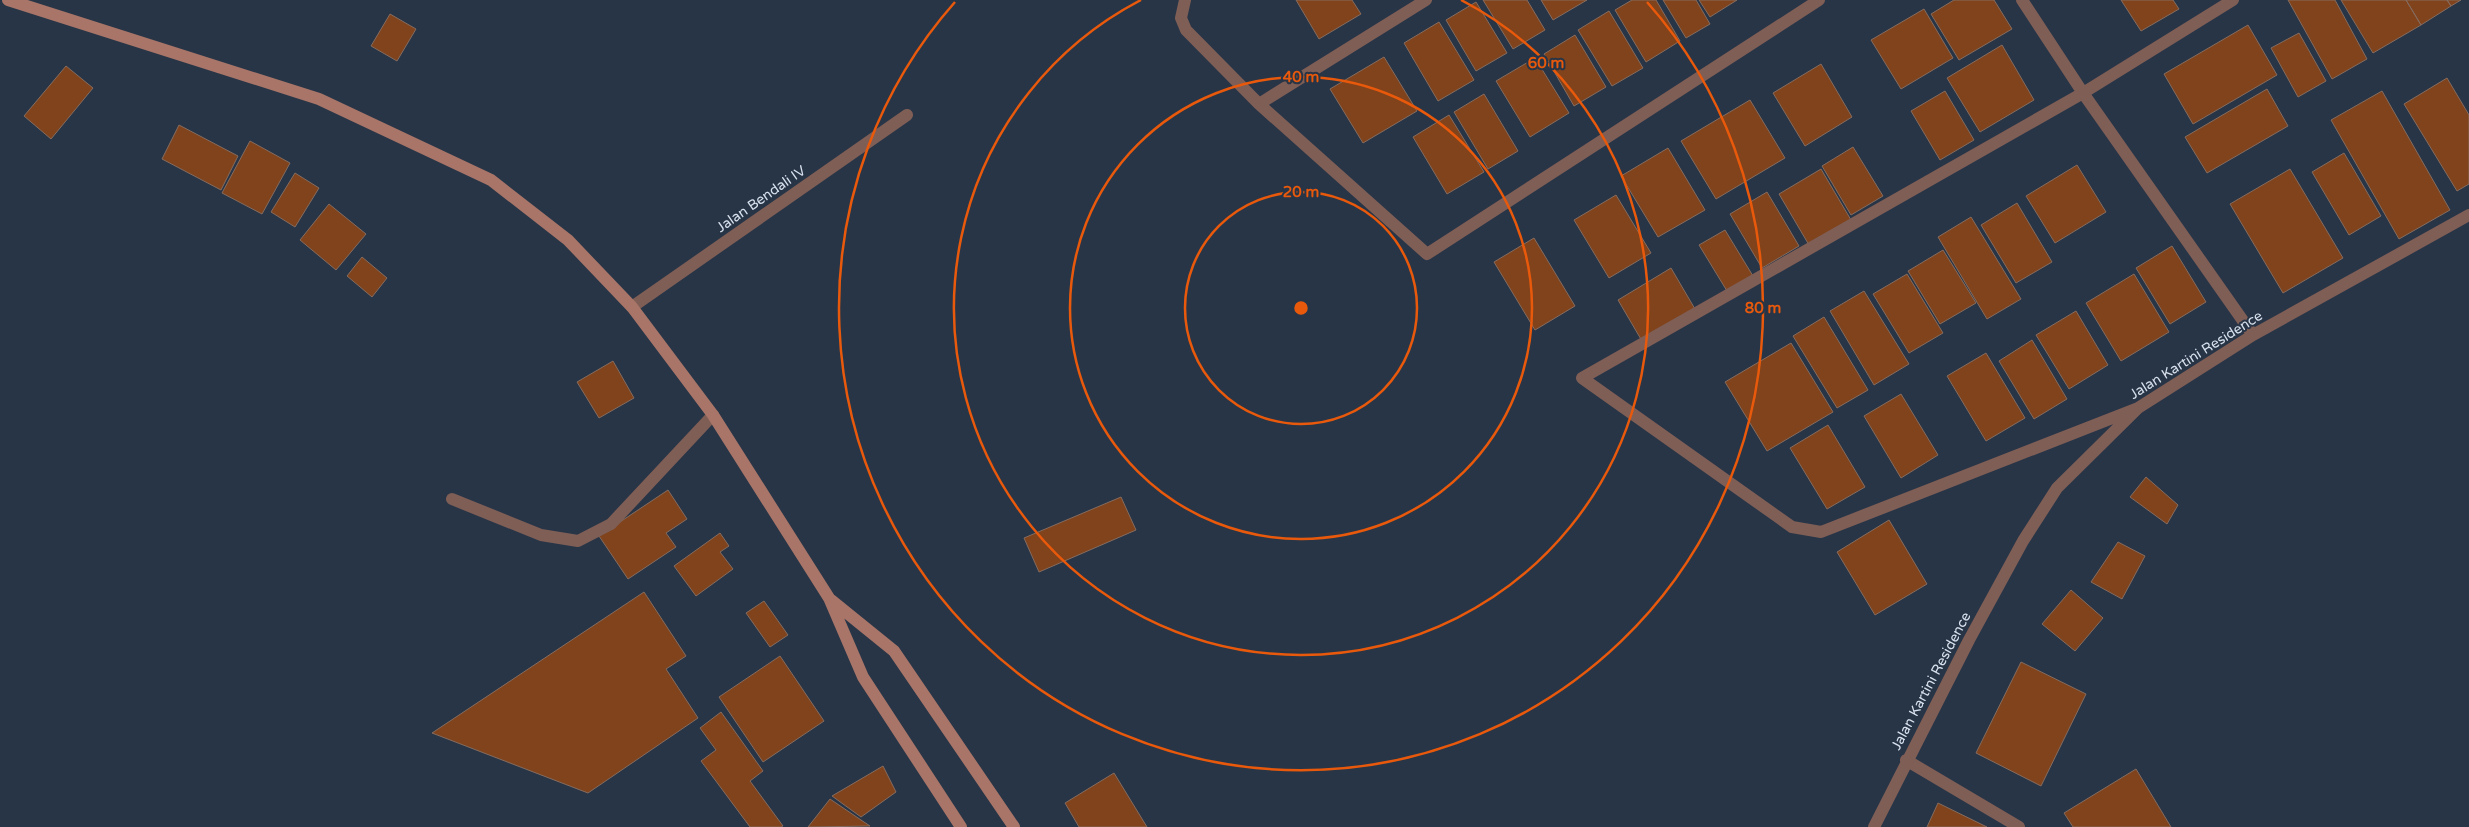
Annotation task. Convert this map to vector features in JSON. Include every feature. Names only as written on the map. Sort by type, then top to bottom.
[{"type":"street","points":[[8,0],[319,99],[491,180],[568,240],[632,307],[713,415],[829,598],[862,676],[961,827]]},
{"type":"street","points":[[1185,0],[1181,18],[1186,30],[1259,104],[1427,254],[1819,0]]},
{"type":"street","points":[[1259,104],[1426,0]]},
{"type":"street","points":[[2022,0],[2083,93],[2253,335]]},
{"type":"street","points":[[2138,408],[1821,532],[1792,526],[1582,378],[2083,93],[2233,0]]},
{"type":"street","name":"Jalan Bendali IV","points":[[632,307],[907,115]]},
{"type":"street","name":"Jalan Kartini Residence","points":[[1874,827],[1906,760],[2019,550],[2058,488],[2138,408],[2253,335],[2469,215]]},
{"type":"street","points":[[452,500],[540,535],[578,541],[611,524],[713,415]]},
{"type":"street","points":[[829,598],[894,651],[1014,827]]},
{"type":"street","points":[[1906,760],[2019,827]]},
{"type":"building","points":[[1296,0],[1352,0],[1361,14],[1319,39]]},
{"type":"building","points":[[1483,0],[1527,0],[1545,30],[1513,49]]},
{"type":"building","points":[[1541,0],[1587,0],[1553,20]]},
{"type":"building","points":[[1632,0],[1656,0],[1680,41],[1646,62],[1615,10]]},
{"type":"building","points":[[1663,0],[1696,0],[1710,24],[1686,38]]},
{"type":"building","points":[[1699,0],[1737,0],[1710,17]]},
{"type":"building","points":[[1954,0],[1994,0],[2012,29],[1959,60],[1931,14]]},
{"type":"building","points":[[2121,0],[2173,0],[2179,9],[2141,31]]},
{"type":"building","points":[[2288,0],[2335,0],[2367,59],[2332,79]]},
{"type":"building","points":[[2341,0],[2406,0],[2421,25],[2373,53]]},
{"type":"building","points":[[2406,0],[2447,0],[2451,6],[2421,25]]},
{"type":"building","points":[[2447,0],[2461,0],[2451,6]]},
{"type":"building","points":[[1476,2],[1507,53],[1476,71],[1446,20]]},
{"type":"building","points":[[1924,9],[1953,58],[1901,89],[1871,40]]},
{"type":"building","points":[[1609,11],[1643,68],[1612,86],[1578,30]]},
{"type":"building","points":[[390,14],[416,29],[397,61],[371,46]]},
{"type":"building","points":[[1439,22],[1474,80],[1438,101],[1404,43]]},
{"type":"building","points":[[2248,25],[2277,75],[2193,124],[2164,74]]},
{"type":"building","points":[[2299,33],[2326,81],[2298,97],[2271,48]]},
{"type":"building","points":[[1575,35],[1606,87],[1574,106],[1544,54]]},
{"type":"building","points":[[2002,45],[2034,100],[1980,132],[1947,78]]},
{"type":"building","points":[[1384,57],[1417,111],[1363,143],[1330,89]]},
{"type":"building","points":[[1535,58],[1569,113],[1530,137],[1496,81]]},
{"type":"building","points":[[1821,64],[1852,117],[1805,146],[1773,93]]},
{"type":"building","points":[[66,66],[93,88],[51,139],[24,116]]},
{"type":"building","points":[[2447,78],[2469,115],[2469,184],[2457,191],[2404,104]]},
{"type":"building","points":[[2267,89],[2288,126],[2207,173],[2185,137]]},
{"type":"building","points":[[1945,91],[1974,140],[1940,160],[1911,111]]},
{"type":"building","points":[[2382,91],[2450,210],[2399,239],[2331,120]]},
{"type":"building","points":[[1484,94],[1518,151],[1488,169],[1454,112]]},
{"type":"building","points":[[1750,100],[1785,158],[1716,199],[1681,141]]},
{"type":"building","points":[[1449,115],[1484,172],[1447,194],[1413,137]]},
{"type":"building","points":[[179,125],[238,156],[221,190],[162,159]]},
{"type":"building","points":[[250,141],[290,163],[262,214],[222,193]]},
{"type":"building","points":[[1853,147],[1883,196],[1851,215],[1822,166]]},
{"type":"building","points":[[1668,148],[1705,210],[1658,237],[1621,176]]},
{"type":"building","points":[[2344,153],[2381,216],[2349,235],[2312,172]]},
{"type":"building","points":[[2077,165],[2106,212],[2055,243],[2026,196]]},
{"type":"building","points":[[1821,169],[1851,220],[1809,245],[1779,194]]},
{"type":"building","points":[[2290,169],[2343,258],[2283,293],[2230,204]]},
{"type":"building","points":[[295,173],[319,188],[295,227],[271,212]]},
{"type":"building","points":[[1767,192],[1799,246],[1762,268],[1730,214]]},
{"type":"building","points":[[1616,195],[1651,253],[1609,278],[1574,220]]},
{"type":"building","points":[[2017,203],[2052,262],[2016,283],[1981,225]]},
{"type":"building","points":[[329,204],[366,234],[336,270],[300,240]]},
{"type":"building","points":[[1971,217],[2021,299],[1987,319],[1938,237]]},
{"type":"building","points":[[1725,230],[1753,276],[1727,291],[1699,245]]},
{"type":"building","points":[[1534,238],[1575,306],[1535,330],[1494,262]]},
{"type":"building","points":[[2172,246],[2206,302],[2170,324],[2136,268]]},
{"type":"building","points":[[1943,250],[1976,303],[1940,324],[1908,271]]},
{"type":"building","points":[[362,257],[387,278],[372,297],[347,276]]},
{"type":"building","points":[[1671,268],[1695,309],[1642,341],[1618,300]]},
{"type":"building","points":[[1907,274],[1943,333],[1909,353],[1873,294]]},
{"type":"building","points":[[2134,274],[2169,332],[2121,361],[2086,303]]},
{"type":"building","points":[[1864,291],[1909,364],[1874,385],[1830,311]]},
{"type":"building","points":[[2076,311],[2108,365],[2069,389],[2036,335]]},
{"type":"building","points":[[1824,317],[1868,390],[1837,408],[1793,336]]},
{"type":"building","points":[[2032,340],[2067,399],[2034,419],[1999,361]]},
{"type":"building","points":[[1791,343],[1833,412],[1767,451],[1725,382]]},
{"type":"building","points":[[1986,353],[2025,418],[1986,441],[1947,376]]},
{"type":"building","points":[[613,361],[634,398],[599,418],[577,382]]},
{"type":"building","points":[[1901,394],[1938,455],[1901,478],[1864,416]]},
{"type":"building","points":[[1828,425],[1865,487],[1827,509],[1790,448]]},
{"type":"building","points":[[2146,477],[2178,505],[2167,524],[2130,497]]},
{"type":"building","points":[[668,490],[687,519],[666,533],[676,547],[628,579],[599,536]]},
{"type":"building","points":[[1121,497],[1136,530],[1039,572],[1024,538]]},
{"type":"building","points":[[1889,520],[1927,584],[1875,615],[1837,552]]},
{"type":"building","points":[[720,533],[729,546],[720,552],[733,569],[696,596],[674,566]]},
{"type":"building","points":[[2118,542],[2145,556],[2122,599],[2091,582]]},
{"type":"building","points":[[2071,590],[2103,618],[2075,651],[2042,624]]},
{"type":"building","points":[[644,592],[686,656],[666,669],[698,718],[588,793],[432,733]]},
{"type":"building","points":[[764,601],[788,635],[770,647],[746,613]]},
{"type":"building","points":[[780,656],[824,721],[763,762],[719,697]]},
{"type":"building","points":[[2021,662],[2086,694],[2041,786],[1976,753]]},
{"type":"building","points":[[721,712],[763,771],[750,781],[783,826],[750,827],[701,761],[716,750],[700,728]]},
{"type":"building","points":[[883,766],[896,792],[861,817],[832,796]]},
{"type":"building","points":[[2136,769],[2171,827],[2073,827],[2064,813]]},
{"type":"building","points":[[1114,773],[1147,827],[1079,827],[1065,803]]},
{"type":"building","points":[[830,799],[864,822],[870,826],[808,827]]},
{"type":"building","points":[[1938,803],[1987,827],[1927,827]]}]
